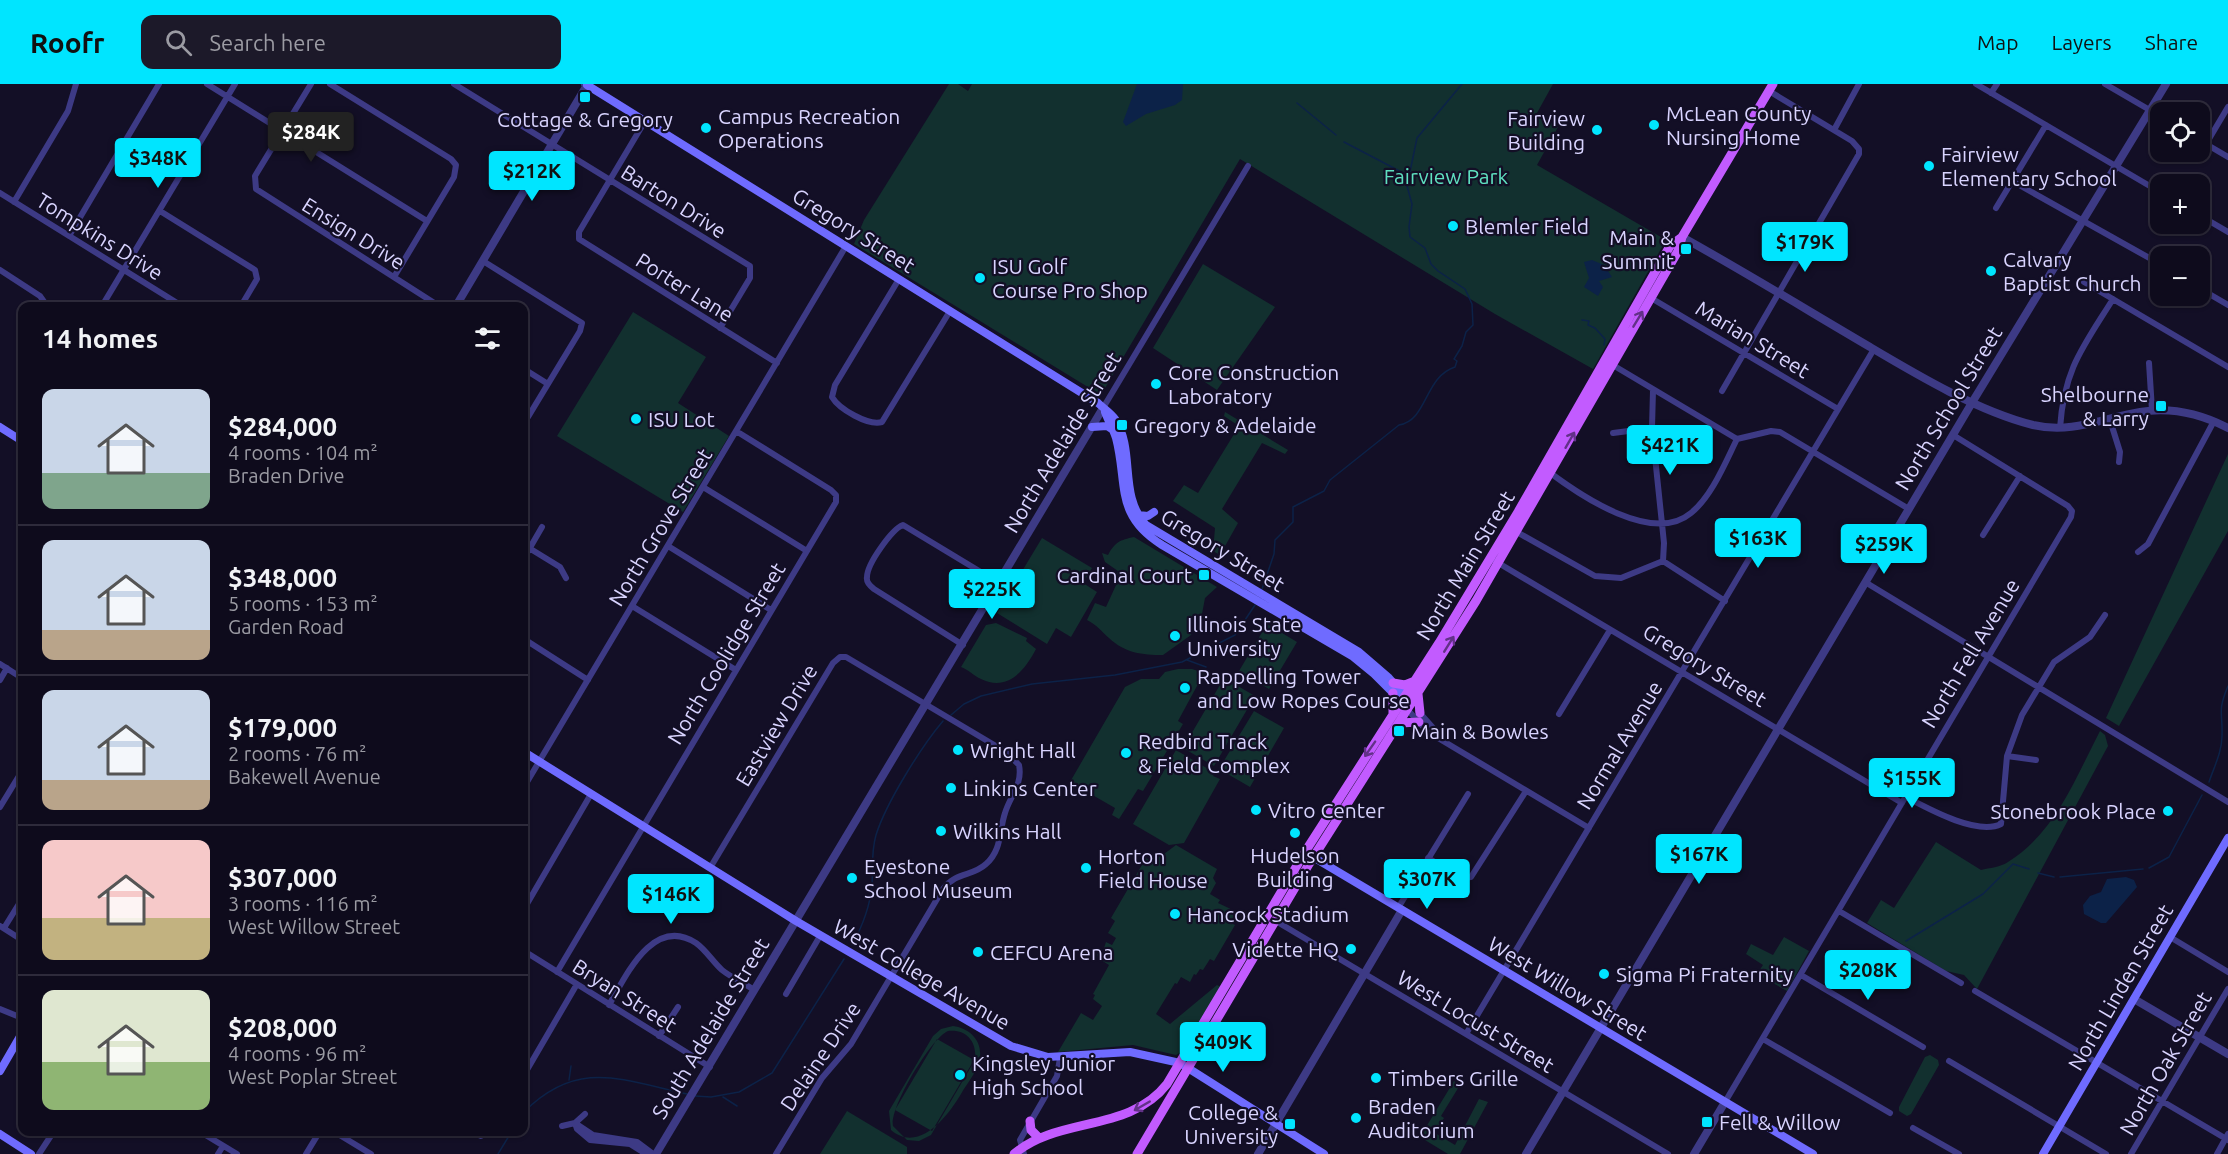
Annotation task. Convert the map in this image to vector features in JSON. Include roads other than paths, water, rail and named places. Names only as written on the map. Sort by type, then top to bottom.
[{"type":"main road","name":"Gregory Street","points":[[586,85],[1091,398],[1114,417],[1120,429],[1131,501],[1138,515],[1156,534],[1359,652],[1407,703]]},
{"type":"main road","name":"North Main Street","points":[[1407,703],[1418,694],[1610,363],[1651,298],[1678,251],[1682,237],[1771,87]]},
{"type":"main road","name":"North Main Street","points":[[1547,471],[1670,246],[1682,237]]},
{"type":"main road","name":"Gregory Street","points":[[1103,408],[1113,430],[1125,501],[1140,529],[1162,545],[1352,656],[1393,688]]},
{"type":"main road","points":[[1092,427],[1107,426],[1113,430]]},
{"type":"main road","points":[[0,427],[18,437]]},
{"type":"main road","points":[[1138,515],[1148,516],[1154,512]]},
{"type":"main road","name":"North Main Street","points":[[1184,1065],[1309,855],[1407,703],[1415,681],[1494,561]]},
{"type":"main road","points":[[1415,681],[1393,688],[1396,719],[1419,717],[1418,694]]},
{"type":"main road","name":"West College Avenue","points":[[528,755],[820,936],[1011,1046],[1037,1055],[1060,1058],[1130,1052],[1184,1065],[1324,1154]]},
{"type":"main road","name":"North Linden Street","points":[[2043,1154],[2228,838]]},
{"type":"main road","name":"West Willow Street","points":[[1309,855],[1814,1154]]},
{"type":"main road","points":[[0,1071],[18,1040]]},
{"type":"main road","points":[[1020,1152],[1039,1138],[1139,1108],[1162,1090],[1184,1065]]},
{"type":"main road","points":[[1137,1154],[1184,1065]]},
{"type":"main road","points":[[1030,1121],[1031,1130],[1039,1138]]},
{"type":"main road","points":[[0,1134],[31,1154]]},
{"type":"street","points":[[14,202],[68,111],[76,84]]},
{"type":"street","points":[[69,236],[159,84]]},
{"type":"street","points":[[207,84],[428,221]]},
{"type":"street","points":[[104,302],[235,84]]},
{"type":"street","points":[[282,131],[310,84]]},
{"type":"street","points":[[330,84],[452,159],[456,169],[394,277]]},
{"type":"street","name":"Barton Drive","points":[[454,84],[747,265],[752,271],[750,278],[720,328]]},
{"type":"street","points":[[1834,130],[1859,84]]},
{"type":"street","points":[[1976,84],[2150,186]]},
{"type":"street","points":[[1991,93],[1997,84]]},
{"type":"street","points":[[2105,84],[2150,110]]},
{"type":"street","name":"North School Street","points":[[2155,102],[2166,84]]},
{"type":"street","points":[[458,302],[586,85]]},
{"type":"street","points":[[1722,391],[1858,156],[1859,148],[1855,143],[1771,87]]},
{"type":"street","points":[[2210,137],[2228,107]]},
{"type":"street","name":"North School Street","points":[[1526,1154],[1864,582],[2150,110]]},
{"type":"street","points":[[609,180],[645,121]]},
{"type":"street","points":[[1996,208],[2046,125]]},
{"type":"street","name":"Ensign Drive","points":[[282,131],[255,176],[254,186],[258,192],[433,302]]},
{"type":"street","points":[[2210,146],[2228,157]]},
{"type":"street","name":"North Adelaide Street","points":[[796,921],[1248,166]]},
{"type":"street","name":"Porter Lane","points":[[609,180],[579,236],[589,246],[777,363]]},
{"type":"street","points":[[2012,182],[2150,258]]},
{"type":"street","name":"Tompkins Drive","points":[[0,193],[176,302]]},
{"type":"street","points":[[159,210],[247,265],[257,274],[243,302]]},
{"type":"street","points":[[2210,221],[2228,232]]},
{"type":"street","points":[[1682,237],[1937,387],[2023,422],[2060,428],[2086,426],[2152,410],[2178,412],[2214,421],[2228,428]]},
{"type":"street","name":"North Grove Street","points":[[528,780],[846,246]]},
{"type":"street","points":[[483,261],[582,322],[580,331],[528,417]]},
{"type":"street","points":[[0,270],[40,296],[45,302]]},
{"type":"street","points":[[899,279],[835,385],[832,397],[837,404],[868,422],[878,424],[885,420],[950,311]]},
{"type":"street","points":[[2084,282],[2228,367]]},
{"type":"street","points":[[2210,294],[2228,305]]},
{"type":"street","name":"Marian Street","points":[[1651,298],[1838,409]]},
{"type":"street","points":[[2060,428],[2063,394],[2068,374],[2113,299]]},
{"type":"street","name":"Normal Avenue","points":[[1466,1034],[1874,349]]},
{"type":"street","points":[[1610,363],[1737,439],[1771,431],[1780,432],[1909,509]]},
{"type":"street","points":[[2149,363],[2152,410]]},
{"type":"street","points":[[528,372],[548,384]]},
{"type":"street","points":[[1653,390],[1652,428],[1662,522],[1663,561]]},
{"type":"street","points":[[2110,420],[2120,452],[2119,462]]},
{"type":"street","points":[[2138,552],[2148,544],[2214,421]]},
{"type":"street","points":[[1613,433],[1652,428]]},
{"type":"street","name":"North Coolidge Street","points":[[556,972],[837,497],[831,490],[736,431]]},
{"type":"street","points":[[1953,435],[2020,476],[1983,535]]},
{"type":"street","points":[[1547,471],[1633,521],[1662,522],[1682,519],[1694,510],[1707,494],[1737,439]]},
{"type":"street","name":"North Fell Avenue","points":[[1694,1154],[2071,517],[2072,511],[2068,506],[2020,476]]},
{"type":"street","points":[[703,487],[807,551]]},
{"type":"street","points":[[963,645],[874,589],[868,584],[866,578],[869,569],[896,527],[903,525],[999,583]]},
{"type":"street","points":[[528,551],[542,527]]},
{"type":"street","points":[[1513,529],[1595,576],[1621,578],[1663,561]]},
{"type":"street","points":[[668,546],[771,610]]},
{"type":"street","points":[[530,548],[560,567],[566,578]]},
{"type":"street","name":"Gregory Street","points":[[1494,561],[1902,803]]},
{"type":"street","points":[[1663,561],[1725,601]]},
{"type":"street","points":[[1864,582],[2228,802]]},
{"type":"street","points":[[632,606],[736,670]]},
{"type":"street","points":[[1906,797],[1954,820],[1997,826],[2002,822],[2007,756],[2019,721],[2054,662],[2090,637],[2105,615]]},
{"type":"street","points":[[1559,714],[1610,630]]},
{"type":"street","points":[[528,642],[588,680]]},
{"type":"street","name":"Eastview Drive","points":[[710,868],[837,658],[846,657],[926,705]]},
{"type":"street","points":[[0,664],[18,675]]},
{"type":"street","points":[[0,680],[8,668]]},
{"type":"street","points":[[1407,703],[1450,746],[1588,828]]},
{"type":"street","name":"Delaine Drive","points":[[776,1154],[822,1077],[845,1054],[949,881],[962,874],[978,870],[999,846],[1005,811],[1021,776],[1019,765],[1012,756],[926,705]]},
{"type":"street","points":[[2007,756],[2036,760]]},
{"type":"street","points":[[0,807],[18,778]]},
{"type":"street","points":[[1428,858],[1462,878],[1471,877],[1526,791]]},
{"type":"street","points":[[528,902],[591,794]]},
{"type":"street","points":[[1258,1154],[1364,974],[1428,858],[1468,795]]},
{"type":"street","points":[[18,905],[2,927],[18,937]]},
{"type":"street","points":[[1839,911],[1961,983]]},
{"type":"street","name":"West Locust Street","points":[[1271,918],[1668,1154]]},
{"type":"street","name":"South Adelaide Street","points":[[654,1154],[710,1067],[796,921]]},
{"type":"street","points":[[786,994],[820,936]]},
{"type":"street","points":[[609,1005],[640,954],[666,937],[694,942],[724,972],[754,990]]},
{"type":"street","points":[[2170,938],[2228,972]]},
{"type":"street","name":"Bryan Street","points":[[528,954],[710,1067]]},
{"type":"street","points":[[1801,975],[1923,1047]]},
{"type":"street","points":[[528,1068],[577,984]]},
{"type":"street","name":"North Oak Street","points":[[2131,1154],[2228,989]]},
{"type":"street","points":[[1975,992],[2227,1138],[2217,1154]]},
{"type":"street","points":[[2134,999],[2228,1054]]},
{"type":"street","points":[[659,1036],[678,1007]]},
{"type":"street","points":[[0,1009],[18,1016]]},
{"type":"street","points":[[1762,1039],[1890,1113]]},
{"type":"street","points":[[1020,1152],[1020,1140],[1057,1076],[1060,1058]]},
{"type":"street","points":[[1949,1061],[2106,1154]]},
{"type":"street","points":[[562,1126],[575,1123],[585,1114]]},
{"type":"street","points":[[575,1123],[576,1130],[584,1136],[637,1142],[654,1154]]},
{"type":"street","points":[[1913,1128],[1959,1154]]},
{"type":"street","points":[[39,1154],[51,1136]]},
{"type":"street","points":[[207,1136],[237,1154]]},
{"type":"street","points":[[306,1154],[317,1136]]},
{"type":"street","points":[[341,1136],[371,1154]]},
{"type":"street","points":[[617,1141],[630,1144],[646,1154]]},
{"type":"street","points":[[218,1154],[223,1146]]},
{"type":"water","points":[[1137,84],[1183,84],[1182,100],[1175,105],[1146,114],[1126,126],[1123,122]]},
{"type":"water","points":[[1592,260],[1604,265],[1612,277],[1599,281],[1603,287],[1598,296],[1584,287],[1589,278],[1584,262]]},
{"type":"water","points":[[2126,877],[2134,880],[2137,887],[2106,923],[2101,923],[2084,914],[2083,905],[2090,896],[2101,892],[2107,879]]},
{"type":"waterway","points":[[1262,589],[1274,554],[1275,540],[1293,522],[1293,507],[1324,491],[1330,480],[1399,425],[1416,415],[1437,380],[1445,372],[1455,367],[1457,361],[1454,359],[1462,346],[1466,332],[1473,325],[1472,304],[1465,289],[1438,271],[1431,264],[1425,248],[1410,237],[1412,204],[1407,186],[1417,138],[1462,84]]},
{"type":"waterway","points":[[1297,103],[1336,135]]},
{"type":"waterway","points":[[1344,142],[1409,176]]},
{"type":"waterway","points":[[1582,320],[1589,321],[1588,325],[1595,328],[1605,339],[1604,345]]},
{"type":"waterway","points":[[951,715],[964,704],[981,696],[1032,684],[1115,675],[1182,662],[1235,635],[1255,605]]},
{"type":"waterway","points":[[1187,660],[1206,667]]},
{"type":"waterway","points":[[2209,782],[2221,748],[2222,707],[2228,686]]},
{"type":"waterway","points":[[852,945],[869,901],[873,848],[881,822],[905,776],[943,721]]},
{"type":"waterway","points":[[2149,868],[2169,857],[2202,795]]},
{"type":"waterway","points":[[1906,941],[1983,894],[2013,864],[2029,869]]},
{"type":"waterway","points":[[2060,877],[2143,869]]},
{"type":"waterway","points":[[2038,873],[2054,877]]},
{"type":"waterway","points":[[695,1096],[711,1097],[739,1092],[772,1073],[844,959]]},
{"type":"waterway","points":[[569,1080],[571,1066]]},
{"type":"waterway","points":[[528,1109],[544,1095],[563,1084],[582,1079],[621,1079],[687,1094]]},
{"type":"waterway","points":[[723,1097],[737,1106]]},
{"type":"waterway","points":[[498,1154],[509,1136]]},
{"type":"place","name":"Cottage & Gregory","points":[[585,97]]},
{"type":"place","name":"McLean County Nursing Home","points":[[1654,125]]},
{"type":"place","name":"Campus Recreation Operations","points":[[706,128]]},
{"type":"place","name":"Fairview Building","points":[[1597,130]]},
{"type":"place","name":"Fairview Elementary School","points":[[1929,166]]},
{"type":"place","name":"Blemler Field","points":[[1453,226]]},
{"type":"place","name":"Main & Summit","points":[[1686,249]]},
{"type":"place","name":"Calvary Baptist Church","points":[[1991,271]]},
{"type":"place","name":"ISU Golf Course Pro Shop","points":[[980,278]]},
{"type":"place","name":"Core Construction Laboratory","points":[[1156,384]]},
{"type":"place","name":"Shelbourne & Larry","points":[[2161,406]]},
{"type":"place","name":"ISU Lot","points":[[636,419]]},
{"type":"place","name":"Gregory & Adelaide","points":[[1122,425]]},
{"type":"place","name":"Cardinal Court","points":[[1204,575]]},
{"type":"place","name":"Illinois State University","points":[[1175,636]]},
{"type":"place","name":"Rappelling Tower and Low Ropes Course","points":[[1185,688]]},
{"type":"place","name":"Main & Bowles","points":[[1399,731]]},
{"type":"place","name":"Wright Hall","points":[[958,750]]},
{"type":"place","name":"Redbird Track & Field Complex","points":[[1126,753]]},
{"type":"place","name":"Linkins Center","points":[[951,788]]},
{"type":"place","name":"Vitro Center","points":[[1256,810]]},
{"type":"place","name":"Stonebrook Place","points":[[2168,811]]},
{"type":"place","name":"Wilkins Hall","points":[[941,831]]},
{"type":"place","name":"Hudelson Building","points":[[1295,833]]},
{"type":"place","name":"Horton Field House","points":[[1086,868]]},
{"type":"place","name":"Eyestone School Museum","points":[[852,878]]},
{"type":"place","name":"Hancock Stadium","points":[[1175,914]]},
{"type":"place","name":"Vidette HQ","points":[[1351,949]]},
{"type":"place","name":"CEFCU Arena","points":[[978,952]]},
{"type":"place","name":"Sigma Pi Fraternity","points":[[1604,974]]},
{"type":"place","name":"Kingsley Junior High School","points":[[960,1075]]},
{"type":"place","name":"Timbers Grille","points":[[1376,1078]]},
{"type":"place","name":"Braden Auditorium","points":[[1356,1118]]},
{"type":"place","name":"Fell & Willow","points":[[1707,1122]]},
{"type":"place","name":"College & University","points":[[1290,1124]]},
{"type":"park label","name":"Fairview Park","points":[[1446,176]]}]
